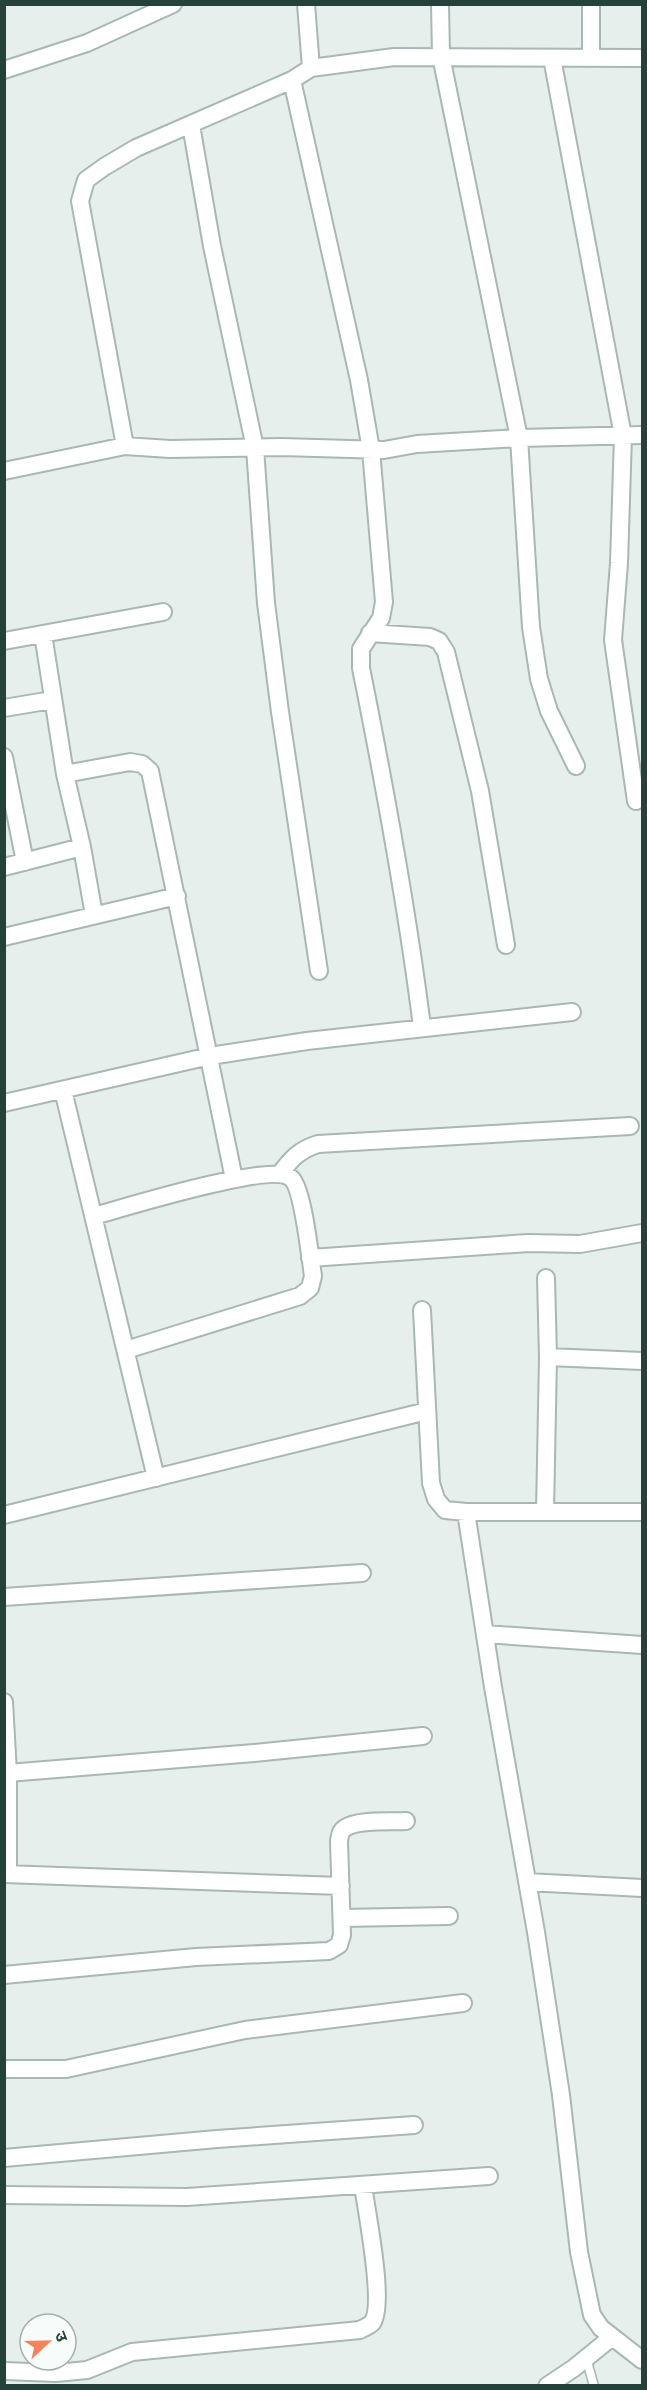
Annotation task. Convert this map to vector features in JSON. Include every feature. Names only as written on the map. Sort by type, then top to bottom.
[{"type":"street","points":[[4,70],[87,43],[173,4]]},
{"type":"street","points":[[306,4],[311,68]]},
{"type":"street","points":[[440,4],[441,56],[519,438],[531,627],[539,679],[549,711],[576,766]]},
{"type":"street","points":[[591,4],[591,58]]},
{"type":"street","points":[[125,446],[80,201],[86,180],[136,148],[292,80],[311,68],[394,57],[642,58]]},
{"type":"street","points":[[552,58],[623,436],[619,563],[613,640],[636,801]]},
{"type":"street","points":[[292,80],[359,380],[371,450],[384,602],[381,618],[361,649],[361,668],[390,814],[422,1027]]},
{"type":"street","points":[[191,125],[212,246],[255,448],[266,603],[319,971]]},
{"type":"street","points":[[4,471],[125,446],[170,449],[371,450],[519,438],[642,435]]},
{"type":"street","points":[[4,641],[163,612]]},
{"type":"street","points":[[370,633],[430,637],[440,641],[446,652],[480,791],[506,945]]},
{"type":"street","points":[[43,634],[65,774],[94,915]]},
{"type":"street","points":[[4,708],[52,699]]},
{"type":"street","points":[[4,757],[25,862]]},
{"type":"street","points":[[65,774],[130,762],[142,764],[150,771],[234,1179]]},
{"type":"street","points":[[4,867],[82,848]]},
{"type":"street","points":[[4,937],[177,896]]},
{"type":"street","points":[[4,1103],[210,1056],[422,1027],[572,1012]]},
{"type":"street","points":[[63,1090],[156,1478]]},
{"type":"street","points":[[280,1174],[293,1156],[305,1148],[318,1144],[630,1126]]},
{"type":"street","points":[[94,1216],[234,1179],[280,1174],[291,1178],[299,1192],[313,1276],[310,1288],[300,1296],[126,1350]]},
{"type":"street","points":[[310,1258],[528,1243],[580,1244],[642,1233]]},
{"type":"street","points":[[545,1512],[548,1357],[546,1278]]},
{"type":"street","points":[[422,1310],[431,1482],[436,1498],[445,1510],[642,1512]]},
{"type":"street","points":[[548,1357],[642,1361]]},
{"type":"street","points":[[4,1515],[427,1411]]},
{"type":"street","points":[[466,1512],[561,2095],[579,2252],[592,2315],[601,2328],[612,2337],[640,2354]]},
{"type":"street","points":[[4,1597],[362,1574]]},
{"type":"street","points":[[485,1635],[642,1645]]},
{"type":"street","points":[[4,1702],[8,1773],[6,1874],[341,1886]]},
{"type":"street","points":[[8,1773],[312,1748],[423,1736]]},
{"type":"street","points":[[4,1976],[196,1957],[328,1951],[339,1945],[342,1935],[340,1832],[355,1824],[406,1821]]},
{"type":"street","points":[[527,1882],[642,1888]]},
{"type":"street","points":[[342,1918],[449,1916]]},
{"type":"street","points":[[4,2069],[66,2069],[245,2030],[463,2002]]},
{"type":"street","points":[[4,2158],[217,2139],[414,2125]]},
{"type":"street","points":[[4,2195],[188,2197],[489,2176]]},
{"type":"street","points":[[4,2371],[56,2373],[87,2370],[132,2352],[360,2330],[372,2323],[378,2292],[363,2185]]},
{"type":"street","points":[[547,2385],[612,2337]]},
{"type":"lane","points":[[586,2358],[594,2385]]}]
